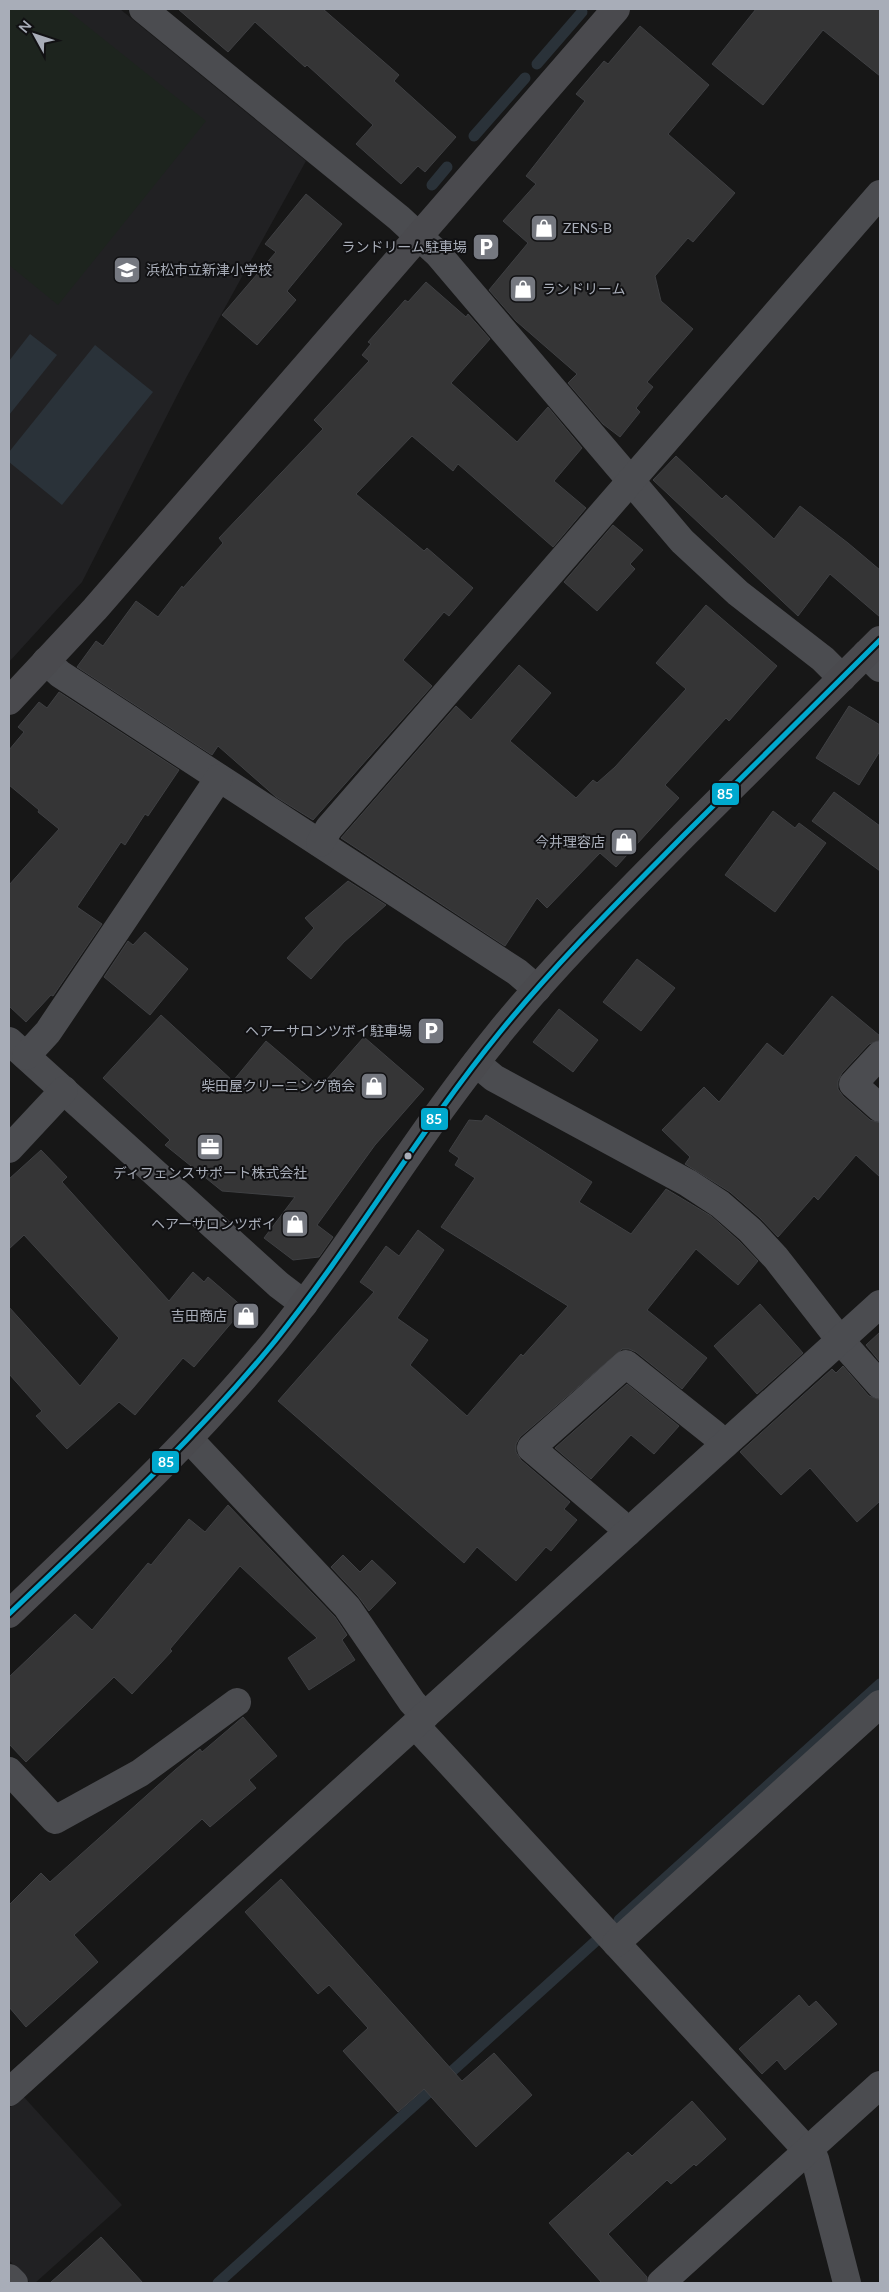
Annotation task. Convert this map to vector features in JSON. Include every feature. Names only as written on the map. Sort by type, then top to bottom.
[{"type":"main road","points":[[9,701],[94,609],[616,9]]},
{"type":"main road","points":[[9,1614],[189,1439],[233,1391],[304,1304],[476,1063],[537,989],[589,932],[842,678],[876,654]]},
{"type":"street","points":[[157,13],[438,254],[682,541],[709,568],[823,659],[842,678]]},
{"type":"street","points":[[320,843],[329,828],[880,194]]},
{"type":"street","points":[[46,661],[60,674],[510,968],[537,989]]},
{"type":"street","points":[[219,778],[48,1032],[18,1049],[279,1285],[304,1304]]},
{"type":"street","points":[[880,1055],[853,1084],[880,1108]]},
{"type":"street","points":[[476,1063],[494,1078],[688,1183],[720,1204],[750,1230],[776,1258],[840,1340],[880,1385]]},
{"type":"street","points":[[9,1149],[64,1090]]},
{"type":"street","points":[[9,2092],[880,1304]]},
{"type":"street","points":[[627,1533],[618,1522],[531,1448],[626,1364],[714,1434],[724,1445]]},
{"type":"street","points":[[189,1439],[347,1607],[412,1702],[420,1720],[616,1943],[808,2150],[815,2159],[847,2283]]},
{"type":"street","points":[[9,1771],[55,1820],[140,1773],[237,1702]]},
{"type":"street","points":[[616,1943],[880,1704]]},
{"type":"street","points":[[661,2283],[880,2085]]},
{"type":"street","points":[[9,2278],[14,2283]]},
{"type":"shaded area","name":"浜松市立新津小学校","points":[[9,9],[120,9],[306,161],[186,378],[82,582],[9,662]]},
{"type":"shaded area","points":[[9,9],[66,9],[206,121],[58,305],[9,265]]},
{"type":"shaded area","points":[[30,334],[57,355],[9,415],[9,361]]},
{"type":"shaded area","points":[[95,345],[153,392],[62,505],[9,462],[9,452]]},
{"type":"shaded area","points":[[23,2096],[122,2205],[35,2283],[30,2283],[9,2260],[9,2108]]},
{"type":"building","points":[[178,9],[323,9],[399,75],[394,81],[456,137],[425,172],[418,166],[401,184],[356,144],[373,125],[307,65],[305,67],[255,22],[228,52]]},
{"type":"building","points":[[756,9],[880,9],[880,76],[823,30],[763,105],[712,64]]},
{"type":"building","points":[[640,26],[709,85],[668,134],[735,193],[693,242],[688,238],[655,276],[661,301],[693,329],[647,382],[653,387],[636,408],[640,412],[620,437],[603,424],[568,383],[577,374],[516,321],[489,290],[528,243],[503,221],[536,184],[526,176],[585,101],[576,94],[604,61],[608,64]]},
{"type":"building","points":[[306,194],[342,224],[287,291],[296,300],[257,345],[222,315],[276,252],[265,244]]},
{"type":"building","points":[[426,282],[466,317],[468,314],[490,339],[451,383],[517,442],[548,407],[582,448],[554,481],[586,508],[553,547],[458,464],[453,471],[412,436],[356,494],[424,551],[427,548],[473,588],[449,616],[444,612],[403,660],[432,686],[313,820],[276,797],[218,746],[212,755],[77,667],[96,641],[103,646],[136,601],[158,617],[182,586],[183,588],[223,543],[219,538],[323,429],[314,420],[369,361],[362,355],[371,344],[368,342],[405,300],[408,302]]},
{"type":"building","points":[[676,456],[722,499],[726,495],[774,539],[800,506],[848,543],[880,570],[880,617],[830,574],[798,616],[653,480]]},
{"type":"building","points":[[613,525],[643,550],[630,564],[635,569],[597,611],[564,582]]},
{"type":"building","points":[[706,605],[777,666],[729,721],[726,718],[665,785],[679,798],[616,867],[600,853],[547,908],[537,898],[505,946],[341,838],[456,706],[471,720],[519,665],[551,693],[510,741],[576,798],[593,780],[597,783],[615,767],[686,689],[656,663]]},
{"type":"building","points":[[59,692],[179,770],[148,816],[145,814],[125,845],[121,842],[77,907],[102,924],[53,996],[51,995],[26,1022],[9,1006],[9,885],[59,829],[9,785],[9,750],[24,732],[18,727],[39,702],[47,708]]},
{"type":"building","points":[[849,706],[880,725],[880,751],[859,785],[816,758]]},
{"type":"building","points":[[834,792],[880,826],[880,871],[812,821]]},
{"type":"building","points":[[773,811],[795,828],[799,823],[826,843],[775,912],[725,875]]},
{"type":"building","points":[[348,881],[386,905],[344,942],[311,979],[287,958],[314,928],[305,918]]},
{"type":"building","points":[[145,932],[188,969],[150,1015],[104,977],[128,941],[133,945]]},
{"type":"building","points":[[637,959],[675,988],[641,1031],[603,1002]]},
{"type":"building","points":[[832,996],[880,1036],[880,1040],[869,1044],[842,1073],[838,1081],[838,1089],[843,1096],[870,1120],[880,1123],[880,1177],[856,1155],[818,1200],[814,1196],[778,1237],[760,1218],[730,1192],[685,1164],[690,1157],[662,1130],[704,1087],[719,1102],[767,1043],[783,1056]]},
{"type":"building","points":[[559,1009],[598,1040],[573,1072],[533,1042]]},
{"type":"building","points":[[161,1015],[233,1081],[266,1041],[320,1087],[364,1037],[424,1089],[375,1145],[317,1225],[333,1237],[319,1257],[293,1260],[264,1238],[295,1197],[222,1191],[165,1145],[170,1140],[103,1078]]},
{"type":"building","points":[[486,1115],[592,1182],[579,1202],[631,1234],[666,1189],[711,1216],[758,1261],[738,1285],[696,1249],[647,1310],[707,1358],[682,1389],[636,1352],[622,1349],[520,1437],[516,1444],[516,1452],[521,1460],[570,1502],[564,1509],[577,1520],[551,1551],[546,1547],[516,1581],[477,1547],[464,1563],[278,1401],[374,1292],[360,1282],[386,1246],[399,1256],[418,1230],[444,1250],[397,1318],[428,1340],[410,1365],[467,1416],[521,1354],[523,1356],[568,1306],[441,1227],[475,1178],[455,1165],[459,1158],[449,1151],[469,1120],[482,1121]]},
{"type":"building","points":[[41,1150],[67,1177],[62,1182],[169,1301],[193,1272],[204,1282],[208,1277],[244,1308],[194,1367],[183,1358],[135,1415],[119,1402],[67,1449],[36,1416],[42,1411],[9,1374],[9,1307],[80,1386],[119,1338],[24,1235],[9,1249],[9,1179]]},
{"type":"building","points":[[760,1304],[803,1353],[757,1394],[714,1346]]},
{"type":"building","points":[[880,1332],[880,1362],[866,1345]]},
{"type":"building","points":[[843,1366],[869,1396],[880,1400],[880,1501],[857,1522],[810,1468],[781,1495],[740,1452],[832,1369],[836,1373]]},
{"type":"building","points":[[627,1384],[679,1426],[654,1454],[631,1435],[591,1479],[555,1448]]},
{"type":"building","points":[[228,1505],[335,1617],[347,1635],[342,1640],[355,1660],[309,1690],[288,1658],[317,1638],[240,1566],[170,1649],[172,1651],[132,1694],[114,1677],[26,1762],[9,1744],[9,1677],[75,1614],[92,1630],[148,1563],[151,1565],[189,1519],[205,1532]]},
{"type":"building","points":[[343,1555],[360,1572],[372,1560],[396,1583],[369,1611],[331,1567]]},
{"type":"building","points":[[243,1717],[277,1756],[249,1780],[256,1788],[210,1827],[202,1819],[74,1935],[98,1962],[26,2027],[9,2007],[9,1905],[41,1873],[50,1882],[175,1770],[200,1749],[202,1752]]},
{"type":"building","points":[[281,1879],[462,2081],[494,2053],[532,2095],[476,2147],[424,2089],[398,2112],[343,2051],[368,2028],[329,1985],[318,1994],[245,1912]]},
{"type":"building","points":[[799,1995],[809,2007],[816,2001],[837,2024],[785,2070],[777,2060],[762,2074],[739,2049]]},
{"type":"building","points":[[692,2101],[726,2139],[696,2166],[694,2164],[671,2184],[667,2180],[608,2234],[647,2277],[646,2283],[602,2283],[549,2223],[628,2152],[632,2156]]},
{"type":"building","points":[[101,2237],[143,2283],[50,2283]]},
{"type":"waterway","points":[[537,64],[582,12]]},
{"type":"waterway","points":[[474,136],[525,78]]},
{"type":"waterway","points":[[432,185],[447,167]]},
{"type":"waterway","points":[[619,1920],[880,1684]]},
{"type":"waterway","points":[[218,2283],[597,1940]]},
{"type":"transit line","name":"85","points":[[9,1614],[179,1448],[244,1378],[333,1265],[414,1147],[470,1070],[544,981],[684,835],[880,640]]},
{"type":"place","name":"ZENS-B","points":[[544,228]]},
{"type":"place","name":"ランドリーム駐車場","points":[[486,247]]},
{"type":"place","name":"浜松市立新津小学校","points":[[127,270]]},
{"type":"place","name":"ランドリーム","points":[[523,289]]},
{"type":"place","name":"今井理容店","points":[[624,842]]},
{"type":"place","name":"ヘアーサロンツボイ駐車場","points":[[431,1031]]},
{"type":"place","name":"柴田屋クリーニング商会","points":[[374,1086]]},
{"type":"place","name":"ディフェンスサポート株式会社","points":[[210,1147]]},
{"type":"place","name":"ヘアーサロンツボイ","points":[[295,1224]]},
{"type":"place","name":"吉田商店","points":[[246,1316]]}]
